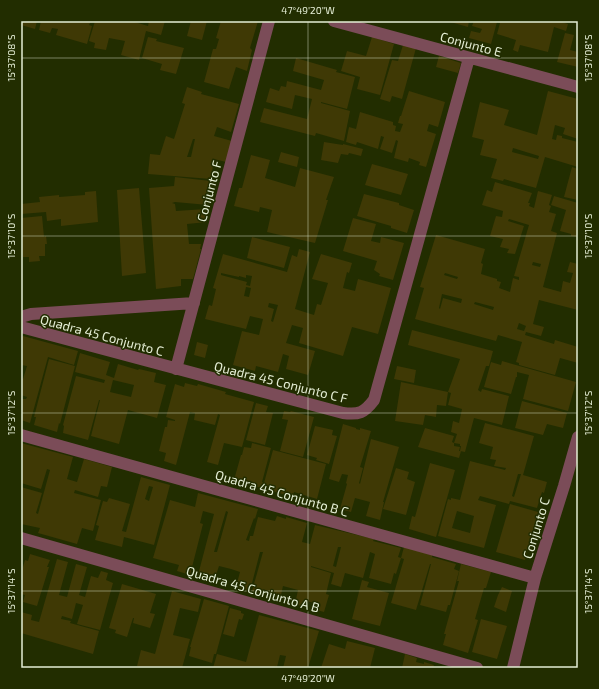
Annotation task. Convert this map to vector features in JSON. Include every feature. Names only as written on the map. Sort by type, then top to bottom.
[{"type":"street","name":"Conjunto F","points":[[176,369],[269,21]]},
{"type":"street","name":"Conjunto E","points":[[334,21],[578,87]]},
{"type":"street","name":"Quadra 45 Conjunto C F","points":[[176,369],[342,413],[352,414],[367,410],[374,400],[469,58]]},
{"type":"street","points":[[21,317],[31,314],[194,303]]},
{"type":"street","name":"Quadra 45 Conjunto C","points":[[21,327],[176,369]]},
{"type":"street","name":"Quadra 45 Conjunto B C","points":[[21,435],[536,578]]},
{"type":"street","name":"Conjunto C","points":[[513,668],[536,578],[578,436]]},
{"type":"street","name":"Quadra 45 Conjunto A B","points":[[21,538],[477,668]]},
{"type":"building","points":[[21,21],[37,21],[35,29],[21,25]]},
{"type":"building","points":[[41,21],[91,21],[89,25],[92,26],[87,44],[56,35],[58,29],[52,28],[50,33],[39,30]]},
{"type":"building","points":[[95,21],[131,21],[148,26],[149,21],[165,21],[161,35],[146,31],[139,60],[121,55],[125,41],[109,38],[106,50],[94,48],[95,43],[89,41]]},
{"type":"building","points":[[191,21],[207,21],[202,40],[187,36]]},
{"type":"building","points":[[221,21],[258,21],[250,48],[252,50],[247,71],[236,67],[229,89],[204,82],[213,49],[216,49],[219,39],[216,38]]},
{"type":"building","points":[[447,21],[469,21],[468,27]]},
{"type":"building","points":[[474,21],[559,21],[568,24],[566,31],[554,27],[548,52],[520,45],[518,52],[513,50],[516,40],[497,34],[500,23],[497,22],[491,44],[469,38],[471,31],[480,33],[482,29],[472,26]]},
{"type":"building","points":[[565,33],[574,35],[570,50],[578,52],[578,67],[557,62]]},
{"type":"building","points":[[148,37],[157,39],[156,41],[184,48],[176,74],[160,70],[162,64],[142,58]]},
{"type":"building","points":[[372,37],[394,44],[380,95],[357,89],[360,77],[341,71],[347,51],[366,56]]},
{"type":"building","points":[[403,45],[416,48],[402,99],[392,96],[390,102],[380,99],[392,60],[398,61]]},
{"type":"building","points":[[439,56],[461,63],[458,73],[436,67]]},
{"type":"building","points":[[296,58],[355,77],[347,109],[321,102],[350,111],[344,141],[316,133],[315,136],[260,122],[264,108],[307,119],[312,99],[295,95],[292,109],[266,102],[270,88],[279,91],[281,86],[286,87],[287,81],[321,90],[324,80],[293,71]]},
{"type":"building","points":[[187,87],[202,92],[201,94],[239,104],[231,132],[217,127],[214,136],[232,141],[226,162],[214,159],[211,179],[148,174],[150,154],[160,155],[166,136],[174,139],[185,104],[182,103]],"holes":[[[193,139],[195,139],[191,157],[187,157]]]},
{"type":"building","points":[[409,91],[445,102],[438,127],[429,124],[427,131],[436,134],[426,167],[419,165],[420,162],[409,158],[408,162],[394,158],[398,141],[396,140],[392,153],[380,149],[384,137],[381,136],[378,149],[357,142],[356,145],[346,142],[349,127],[356,129],[360,112],[393,122],[393,125],[396,126],[395,131],[400,132],[403,124],[398,123]]},
{"type":"building","points":[[548,91],[578,99],[578,139],[563,134],[565,128],[555,125],[552,139],[556,140],[557,135],[562,136],[562,138],[578,142],[578,167],[545,157],[536,188],[504,179],[503,181],[491,178],[497,159],[480,155],[484,140],[472,137],[480,102],[509,110],[504,125],[537,135]],"holes":[[[513,148],[539,156],[538,159],[512,152]]]},
{"type":"building","points":[[324,142],[343,144],[363,149],[361,156],[349,153],[348,155],[341,154],[338,163],[321,160]]},
{"type":"building","points":[[281,152],[299,157],[297,167],[278,162]]},
{"type":"building","points":[[251,155],[270,160],[265,178],[295,187],[300,168],[334,177],[326,200],[328,200],[315,243],[267,232],[272,210],[260,207],[259,212],[234,206],[239,188],[242,188]]},
{"type":"building","points":[[372,164],[408,174],[401,195],[365,185]]},
{"type":"building","points":[[572,167],[578,169],[578,200],[564,197]]},
{"type":"building","points":[[175,177],[211,181],[208,205],[172,203],[175,204],[176,211],[206,209],[207,222],[187,224],[189,244],[201,244],[193,279],[181,279],[181,286],[156,289],[149,188],[174,186]]},
{"type":"building","points":[[495,182],[532,193],[528,203],[530,203],[529,206],[534,208],[538,191],[552,195],[549,205],[551,206],[549,212],[556,214],[551,231],[557,233],[543,287],[561,292],[563,281],[570,283],[573,273],[567,272],[570,262],[578,264],[578,310],[539,300],[533,324],[544,327],[541,336],[526,332],[525,335],[554,344],[555,340],[578,347],[578,363],[560,358],[555,375],[519,365],[519,363],[516,362],[522,342],[498,335],[496,341],[415,319],[424,288],[420,287],[436,235],[485,249],[481,263],[483,264],[481,274],[497,279],[497,281],[501,282],[499,288],[510,292],[513,278],[519,280],[519,277],[514,276],[529,225],[509,219],[508,221],[524,226],[515,254],[507,253],[509,249],[500,247],[503,239],[490,236],[496,216],[502,217],[503,211],[482,205],[487,190],[492,192]],"holes":[[[533,262],[541,264],[540,267],[532,265]],[[445,273],[458,277],[457,279],[444,275]],[[442,294],[462,299],[461,303],[443,298],[440,309]],[[475,302],[494,307],[493,310],[474,304]],[[519,323],[526,326],[524,331],[517,329]]]},
{"type":"building","points":[[139,188],[146,273],[122,276],[117,190]]},
{"type":"building","points":[[96,191],[98,222],[61,226],[61,219],[47,221],[46,212],[21,214],[21,204],[40,202],[39,197],[85,195],[85,192]]},
{"type":"building","points":[[364,194],[399,203],[399,205],[414,210],[407,233],[391,228],[391,226],[357,216]]},
{"type":"building","points":[[554,196],[578,203],[578,237],[571,236],[571,234],[560,231],[566,210],[551,205]]},
{"type":"building","points":[[42,216],[44,237],[46,236],[47,244],[45,244],[45,256],[39,256],[40,261],[29,262],[29,257],[23,257],[21,246],[21,218]]},
{"type":"building","points":[[353,218],[376,224],[371,241],[380,243],[381,237],[404,243],[393,280],[379,276],[380,274],[374,270],[377,261],[343,251]]},
{"type":"building","points":[[252,237],[290,247],[284,268],[247,258]]},
{"type":"building","points":[[299,249],[310,252],[295,309],[314,315],[317,304],[321,305],[328,283],[312,279],[321,254],[352,263],[349,273],[347,272],[343,288],[355,291],[358,279],[391,288],[378,334],[352,327],[343,356],[299,343],[303,328],[292,325],[286,343],[315,351],[308,375],[286,369],[289,356],[283,354],[278,372],[256,366],[255,371],[233,365],[242,331],[259,335],[263,319],[250,316],[246,329],[205,319],[209,305],[212,306],[216,289],[213,288],[223,254],[287,272],[292,255],[297,257]],"holes":[[[221,273],[246,278],[246,275],[252,276],[250,286],[246,285],[247,282],[221,275]],[[246,287],[251,288],[249,297],[244,296]],[[269,303],[278,305],[273,322],[271,321],[274,309],[268,307]]]},
{"type":"building","points":[[412,330],[493,351],[489,366],[486,366],[478,390],[481,392],[482,389],[509,396],[502,425],[474,418],[465,452],[460,451],[460,444],[454,443],[457,434],[451,432],[453,421],[459,423],[462,409],[448,405],[451,393],[448,392],[460,359],[408,345]]},
{"type":"building","points":[[23,336],[78,351],[74,365],[48,357],[30,423],[21,420],[21,399],[26,399],[27,397],[21,395],[21,379],[23,379],[27,366],[21,365],[21,339]]},
{"type":"building","points":[[197,342],[208,345],[205,358],[194,355]]},
{"type":"building","points":[[80,353],[110,362],[106,375],[114,378],[118,364],[138,370],[156,373],[154,382],[166,385],[157,418],[128,410],[119,444],[91,436],[99,400],[88,440],[63,433],[63,425],[76,376],[104,383],[105,380],[75,372]],"holes":[[[113,380],[134,385],[131,397],[110,392]]]},
{"type":"building","points":[[49,359],[75,366],[57,432],[34,425],[36,417],[34,417]]},
{"type":"building","points":[[502,361],[576,382],[568,411],[523,399],[529,375],[517,372],[517,377],[511,394],[484,387],[491,362],[501,365]]},
{"type":"building","points":[[397,366],[416,370],[414,383],[394,379]]},
{"type":"building","points":[[401,382],[448,392],[446,406],[437,405],[436,417],[425,415],[423,425],[395,421]]},
{"type":"building","points":[[185,383],[197,386],[198,384],[226,392],[225,394],[254,402],[242,447],[224,443],[218,465],[207,462],[220,415],[218,414],[215,425],[194,420],[195,413],[190,412],[176,465],[164,461],[166,453],[159,451],[168,420],[175,421],[166,417],[175,384],[184,387]]},
{"type":"building","points":[[522,401],[567,413],[563,428],[547,424],[543,435],[515,428]]},
{"type":"building","points":[[256,403],[268,406],[266,412],[273,413],[265,445],[246,440]]},
{"type":"building","points":[[284,411],[291,411],[314,417],[303,457],[280,451],[288,420],[282,419]]},
{"type":"building","points":[[485,423],[534,436],[523,475],[547,482],[537,508],[510,501],[509,504],[480,496],[478,500],[496,505],[484,548],[438,536],[448,499],[451,500],[451,498],[460,500],[470,461],[505,470],[506,468],[494,466],[496,460],[490,459],[493,447],[479,443]],"holes":[[[518,474],[521,474],[514,497],[512,496]],[[457,511],[474,516],[470,533],[452,528]]]},
{"type":"building","points":[[343,424],[360,430],[360,428],[371,431],[360,467],[363,468],[360,484],[371,439],[399,447],[383,502],[380,520],[366,516],[370,502],[355,498],[351,512],[340,509],[348,475],[342,474],[339,482],[329,479]]},
{"type":"building","points":[[315,426],[333,430],[332,435],[337,436],[329,464],[316,460],[317,458],[307,455]]},
{"type":"building","points":[[425,428],[454,436],[452,442],[454,443],[454,446],[460,447],[459,451],[461,451],[459,458],[418,447]]},
{"type":"building","points":[[21,443],[73,457],[67,479],[77,482],[84,459],[112,467],[107,487],[101,486],[98,497],[75,490],[74,493],[101,500],[93,531],[82,528],[77,544],[38,533],[40,528],[21,524],[21,487],[42,493],[36,513],[38,514],[50,470],[47,469],[41,489],[21,483]]},
{"type":"building","points":[[252,443],[271,448],[262,482],[264,483],[273,450],[326,464],[317,499],[294,492],[293,497],[234,480],[244,447],[251,448]]},
{"type":"building","points":[[430,463],[455,470],[436,537],[409,529],[412,516],[415,517]]},
{"type":"building","points":[[396,468],[409,472],[407,479],[415,482],[406,515],[383,509]]},
{"type":"building","points":[[141,477],[170,485],[154,545],[124,537],[122,547],[95,540],[99,526],[96,525],[103,501],[107,502],[109,498],[130,504],[122,531],[126,532]],"holes":[[[149,486],[153,487],[149,501],[145,499]]]},
{"type":"building","points":[[198,493],[258,509],[246,540],[249,541],[250,536],[253,536],[258,517],[275,521],[277,516],[286,519],[286,517],[307,523],[302,542],[310,544],[315,525],[374,539],[373,541],[401,548],[398,557],[401,558],[391,584],[369,578],[375,554],[370,552],[363,578],[345,573],[341,587],[331,584],[334,573],[311,566],[331,573],[326,594],[329,595],[324,612],[313,609],[315,603],[306,601],[304,607],[295,604],[298,590],[283,586],[280,599],[252,591],[263,552],[260,552],[250,591],[236,587],[240,572],[231,569],[219,566],[214,581],[198,575],[214,514],[203,511],[200,523],[203,524],[190,575],[177,571],[179,565],[153,558],[170,500],[195,507]],"holes":[[[226,511],[228,512],[217,552],[214,552]],[[338,547],[341,547],[336,567],[333,566]]]},
{"type":"building","points":[[510,504],[538,512],[525,560],[496,552]]},
{"type":"building","points":[[404,547],[456,564],[454,569],[459,571],[450,605],[448,605],[446,612],[420,605],[431,564],[416,610],[391,603],[404,559],[401,558]]},
{"type":"building","points":[[30,554],[50,560],[37,606],[23,602],[25,595],[21,594],[21,574],[25,560],[28,561]]},
{"type":"building","points":[[57,559],[68,562],[59,595],[67,597],[76,564],[87,567],[79,595],[85,597],[91,576],[98,578],[101,571],[108,573],[106,580],[113,583],[100,630],[77,624],[83,605],[76,603],[72,619],[62,616],[61,619],[99,631],[93,654],[21,633],[21,612],[32,615],[31,620],[39,622]]},
{"type":"building","points":[[461,564],[491,572],[486,588],[484,588],[475,619],[478,620],[468,653],[443,645],[446,634],[444,634],[459,581],[457,581]]},
{"type":"building","points":[[362,580],[369,582],[367,587],[389,593],[380,626],[352,619]]},
{"type":"building","points":[[122,584],[156,594],[150,613],[155,614],[150,628],[133,623],[133,618],[127,637],[115,633],[116,630],[109,628]]},
{"type":"building","points":[[502,587],[512,591],[506,612],[494,607]]},
{"type":"building","points":[[172,591],[201,599],[198,612],[180,608],[173,635],[190,639],[182,668],[144,668],[137,666],[141,650],[155,654]]},
{"type":"building","points":[[204,599],[229,606],[216,654],[214,654],[212,663],[189,656],[190,647]]},
{"type":"building","points":[[230,608],[241,611],[241,613],[244,614],[242,620],[239,619],[234,637],[223,634]]},
{"type":"building","points":[[259,615],[319,631],[308,668],[283,668],[286,656],[280,655],[277,667],[275,666],[274,668],[213,668],[217,654],[246,662]]},
{"type":"building","points":[[481,619],[507,626],[497,659],[472,652]]},
{"type":"building","points":[[347,641],[375,648],[370,668],[321,668],[329,644],[345,649]]},
{"type":"building","points":[[405,654],[417,658],[416,662],[424,664],[424,662],[434,665],[433,668],[402,668]]}]
